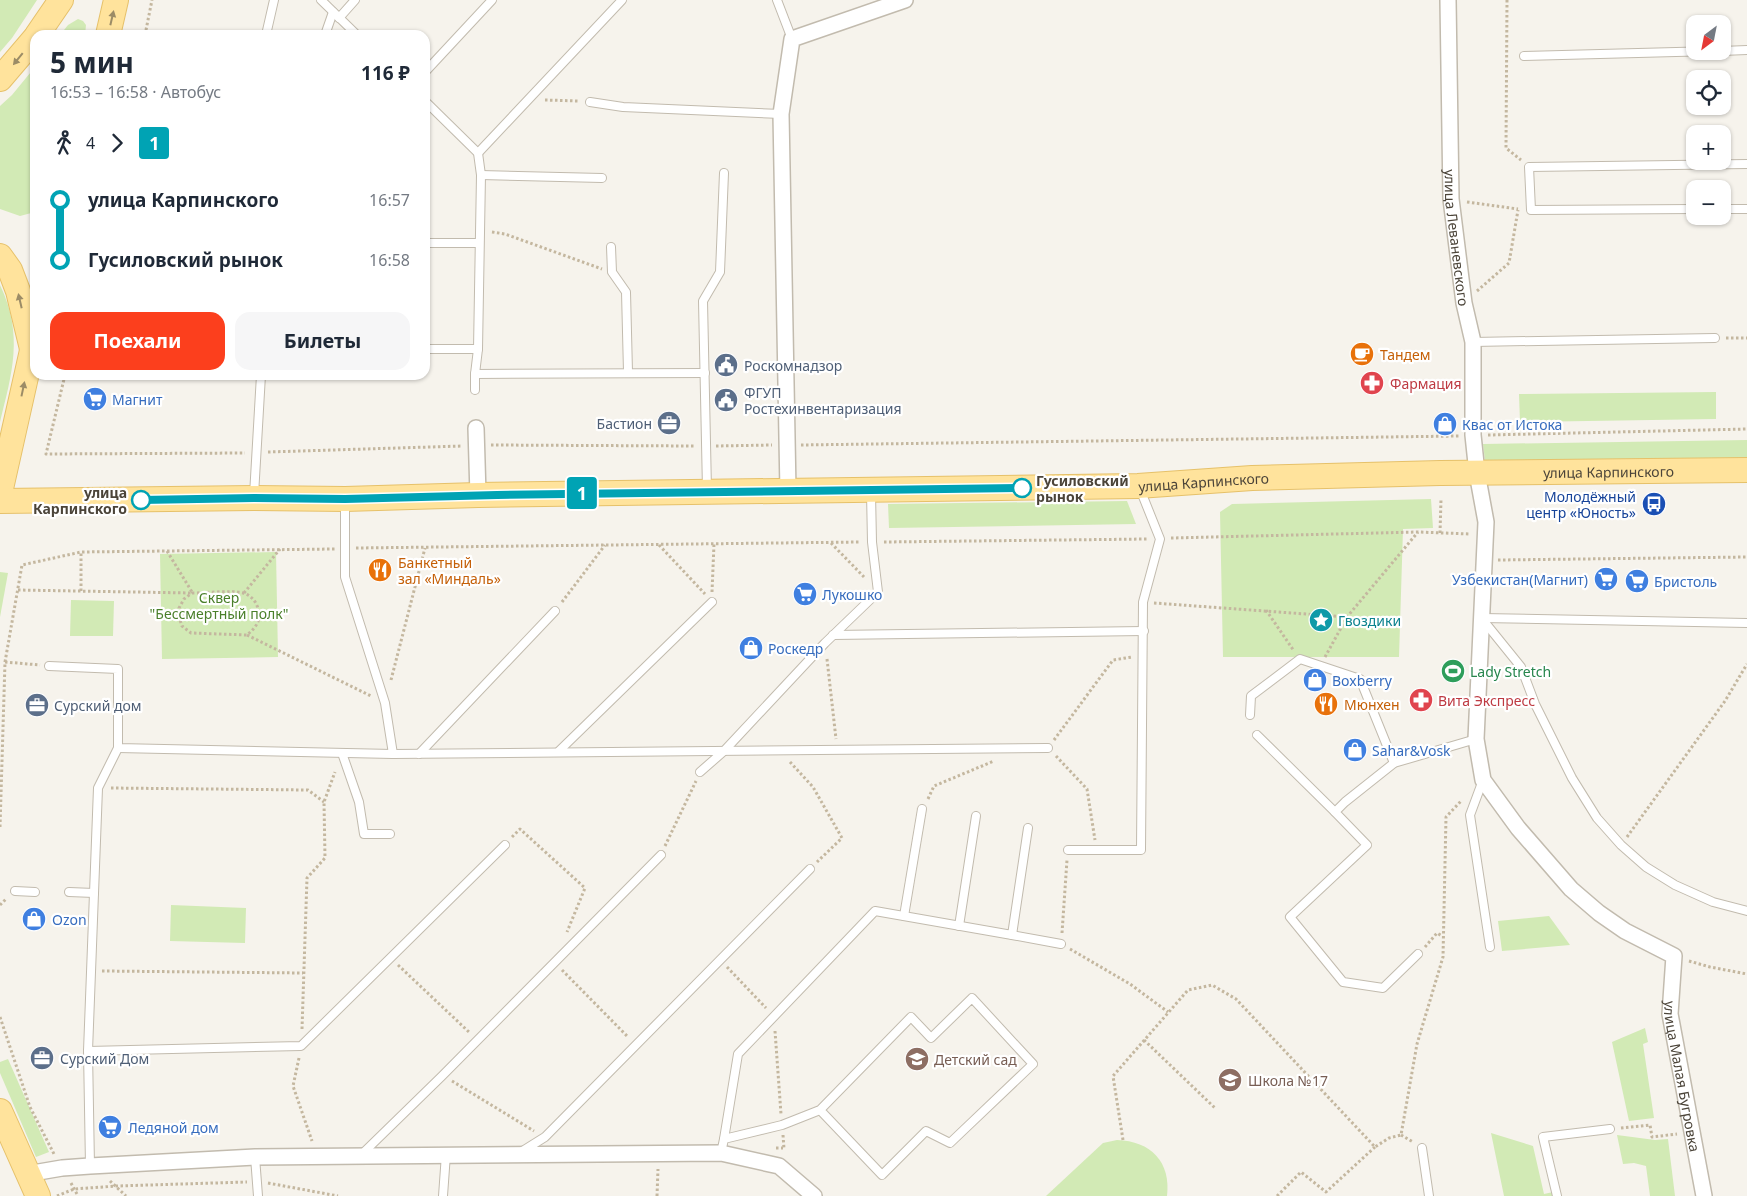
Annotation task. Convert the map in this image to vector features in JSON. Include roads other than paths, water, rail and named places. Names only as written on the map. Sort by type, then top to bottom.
[{"type":"main road","points":[[40,30],[61,0]]},
{"type":"main road","points":[[109,30],[116,0]]},
{"type":"main road","points":[[0,79],[30,43]]},
{"type":"main road","points":[[0,256],[10,270],[30,333]]},
{"type":"main road","points":[[0,492],[30,357]]},
{"type":"main road","name":"улица Карпинского","points":[[0,501],[254,498],[345,499],[478,495],[1138,486],[1252,478],[1747,470]]},
{"type":"main road","points":[[0,1111],[38,1196]]},
{"type":"street","points":[[788,491],[781,114],[792,39],[905,0]]},
{"type":"street","name":"улица Леваневского","points":[[1448,0],[1451,199],[1464,303],[1473,342],[1473,435],[1477,473],[1486,522],[1476,739],[1483,780]]},
{"type":"street","points":[[476,428],[478,495]]},
{"type":"street","name":"улица Малая Бугровка","points":[[1483,780],[1518,828],[1571,889],[1599,913],[1625,931],[1674,956],[1670,1014],[1704,1196]]},
{"type":"street","points":[[27,1174],[62,1168],[255,1157],[658,1153],[723,1146],[779,1166],[814,1196]]},
{"type":"lane","points":[[267,30],[274,0]]},
{"type":"lane","points":[[321,0],[352,30]]},
{"type":"lane","points":[[339,18],[355,0]]},
{"type":"lane","points":[[430,67],[492,0]]},
{"type":"lane","points":[[478,153],[622,0]]},
{"type":"lane","points":[[778,0],[792,39]]},
{"type":"lane","points":[[327,30],[333,12]]},
{"type":"lane","points":[[1731,51],[1747,50]]},
{"type":"lane","points":[[1524,56],[1686,52]]},
{"type":"lane","points":[[590,102],[623,107],[781,114]]},
{"type":"lane","points":[[430,106],[478,153],[481,175],[478,349],[475,390]]},
{"type":"lane","points":[[1686,209],[1531,210],[1530,167],[1747,164]]},
{"type":"lane","points":[[707,492],[704,300],[720,272],[724,173]]},
{"type":"lane","points":[[481,175],[602,178]]},
{"type":"lane","points":[[1731,209],[1747,209]]},
{"type":"lane","points":[[430,243],[479,243]]},
{"type":"lane","points":[[611,247],[612,272],[626,292],[628,372]]},
{"type":"lane","points":[[1473,342],[1715,338]]},
{"type":"lane","points":[[430,349],[478,349]]},
{"type":"lane","points":[[475,374],[705,373]]},
{"type":"lane","points":[[254,498],[261,380]]},
{"type":"lane","points":[[1068,850],[1141,850],[1144,602],[1160,539],[1138,486]]},
{"type":"lane","points":[[700,772],[724,751],[825,643],[878,592],[872,542],[870,490]]},
{"type":"lane","points":[[345,499],[344,577],[385,703],[393,754]]},
{"type":"lane","points":[[559,751],[712,602]]},
{"type":"lane","points":[[419,754],[555,610]]},
{"type":"lane","points":[[1482,618],[1747,623]]},
{"type":"lane","points":[[1482,618],[1521,667],[1536,704],[1572,778],[1597,818],[1621,845],[1646,867],[1674,885],[1712,902],[1747,911]]},
{"type":"lane","points":[[833,636],[1144,631]]},
{"type":"lane","points":[[1250,715],[1251,696],[1300,659],[1360,679],[1394,763]]},
{"type":"lane","points":[[49,666],[118,669],[118,748],[98,788],[88,1051],[90,1166]]},
{"type":"lane","points":[[1257,735],[1367,845],[1290,917],[1342,982],[1383,988],[1418,954]]},
{"type":"lane","points":[[1335,812],[1394,763],[1476,739]]},
{"type":"lane","points":[[118,748],[419,754],[559,751],[1048,748]]},
{"type":"lane","points":[[342,752],[359,802],[364,834],[390,834]]},
{"type":"lane","points":[[1483,780],[1470,815],[1490,946]]},
{"type":"lane","points":[[904,916],[922,809]]},
{"type":"lane","points":[[959,926],[976,816]]},
{"type":"lane","points":[[1012,935],[1028,828]]},
{"type":"lane","points":[[88,1051],[301,1046],[505,845]]},
{"type":"lane","points":[[361,1155],[661,855]]},
{"type":"lane","points":[[518,1154],[545,1137],[810,869]]},
{"type":"lane","points":[[14,891],[35,892]]},
{"type":"lane","points":[[69,892],[94,893]]},
{"type":"lane","points":[[820,1110],[882,1174],[926,1131],[950,1143],[1033,1064],[972,998],[931,1038],[911,1016],[820,1110],[723,1146],[738,1054],[876,911],[1061,944]]},
{"type":"lane","points":[[1557,1196],[1543,1137],[1610,1129]]},
{"type":"lane","points":[[1422,1148],[1428,1196]]},
{"type":"lane","points":[[443,1196],[446,1154]]},
{"type":"lane","points":[[255,1157],[258,1196]]},
{"type":"place","name":"Тандем","points":[[1362,354]]},
{"type":"place","name":"Роскомнадзор","points":[[726,365]]},
{"type":"place","name":"Фармация","points":[[1372,383]]},
{"type":"place","name":"Магнит","points":[[95,399]]},
{"type":"place","name":"ФГУП Ростехинвентаризация","points":[[726,400]]},
{"type":"place","name":"Бастион","points":[[669,423]]},
{"type":"place","name":"Квас от Истока","points":[[1445,424]]},
{"type":"place","name":"Гусиловский рынок","points":[[1022,488]]},
{"type":"place","name":"улица Карпинского","points":[[141,500]]},
{"type":"place","name":"Молодёжный центр «Юность»","points":[[1654,504]]},
{"type":"place","name":"Банкетный зал «Миндаль»","points":[[380,570]]},
{"type":"place","name":"Узбекистан(Магнит)","points":[[1606,579]]},
{"type":"place","name":"Бристоль","points":[[1637,581]]},
{"type":"place","name":"Лукошко","points":[[805,594]]},
{"type":"place","name":"Гвоздики","points":[[1321,620]]},
{"type":"place","name":"Роскедр","points":[[751,648]]},
{"type":"place","name":"Lady Stretch","points":[[1453,671]]},
{"type":"place","name":"Boxberry","points":[[1315,680]]},
{"type":"place","name":"Вита Экспресс","points":[[1421,700]]},
{"type":"place","name":"Мюнхен","points":[[1326,704]]},
{"type":"place","name":"Сурский дом","points":[[37,705]]},
{"type":"place","name":"Sahar&Vosk","points":[[1355,750]]},
{"type":"place","name":"Ozon","points":[[34,919]]},
{"type":"place","name":"Сурский Дом","points":[[42,1058]]},
{"type":"place","name":"Детский сад","points":[[917,1059]]},
{"type":"place","name":"Школа №17","points":[[1230,1080]]},
{"type":"place","name":"Ледяной дом","points":[[110,1127]]},
{"type":"park label","name":"Сквер \"Бессмертный полк\"","points":[[219,606]]}]
